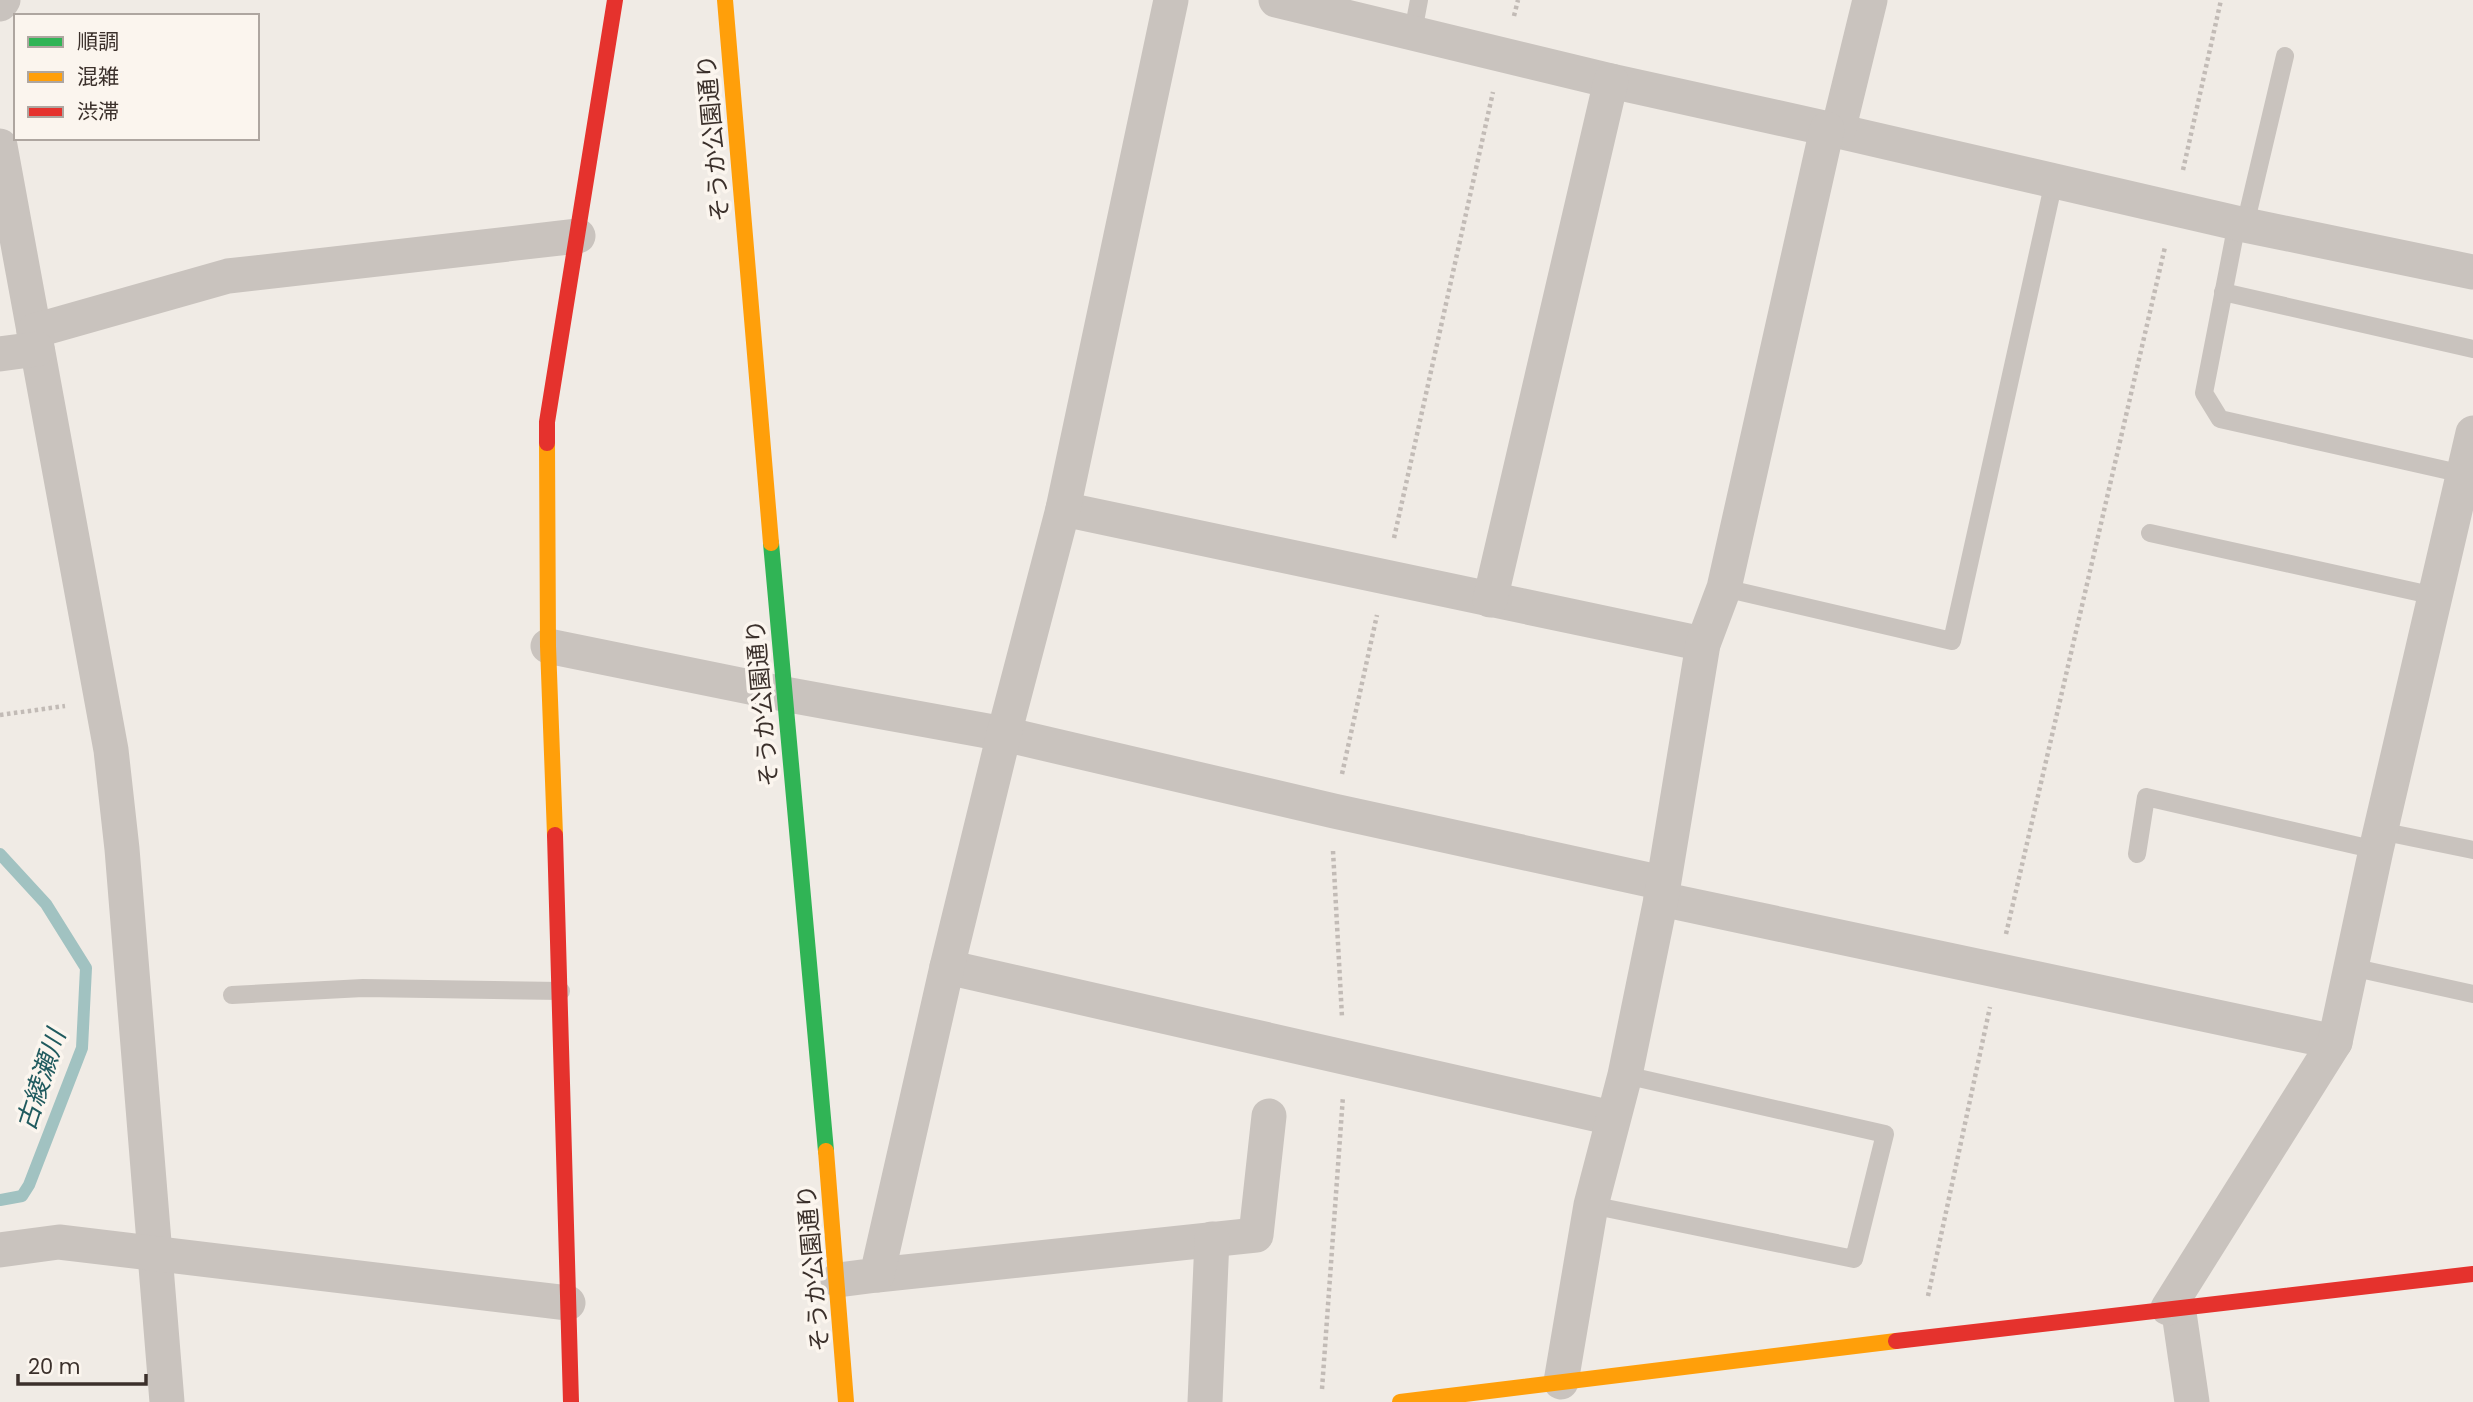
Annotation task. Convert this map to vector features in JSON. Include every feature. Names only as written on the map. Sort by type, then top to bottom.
[{"type":"street","points":[[571,1402],[561,991],[548,646],[547,422],[615,0]]},
{"type":"street","name":"そうか公園通り","points":[[725,0],[784,694],[838,1280],[846,1402]]},
{"type":"street","points":[[877,1275],[947,967],[1063,509],[1171,0]]},
{"type":"street","points":[[1276,0],[1416,16],[1503,55],[2241,224],[2473,272]]},
{"type":"street","points":[[1560,1382],[1591,1205],[1625,1075],[1662,891],[1703,645],[1724,589],[1832,130],[1870,0]]},
{"type":"street","points":[[1490,600],[1612,81]]},
{"type":"street","points":[[0,146],[111,750],[122,849],[167,1402]]},
{"type":"street","points":[[0,354],[228,276],[578,236]]},
{"type":"street","points":[[2192,1402],[2173,1307],[2335,1042],[2378,840],[2473,433]]},
{"type":"street","points":[[1063,509],[1703,645]]},
{"type":"street","points":[[548,646],[784,694],[1004,734],[1998,969],[2335,1042]]},
{"type":"street","points":[[947,967],[1612,1118]]},
{"type":"street","points":[[838,1280],[1256,1235],[1269,1116]]},
{"type":"street","points":[[1205,1402],[1212,1239]]},
{"type":"street","points":[[0,1250],[59,1242],[568,1303]]},
{"type":"street","points":[[1400,1402],[1523,1395],[1560,1382],[2173,1307],[2473,1274]]},
{"type":"lane","points":[[2285,57],[2223,292],[2204,393],[2220,419],[2463,474]]},
{"type":"lane","points":[[1724,589],[1952,641],[2054,181]]},
{"type":"lane","points":[[2223,292],[2473,349]]},
{"type":"lane","points":[[2150,533],[2435,596]]},
{"type":"lane","points":[[2137,854],[2146,797],[2378,840],[2473,850]]},
{"type":"lane","points":[[2351,967],[2473,994]]},
{"type":"lane","points":[[232,995],[363,988],[561,991]]},
{"type":"lane","points":[[1591,1205],[1854,1259],[1885,1134],[1625,1075]]},
{"type":"path","points":[[1322,1389],[1345,1057],[1332,832],[1334,811],[1497,70],[1518,0]]},
{"type":"path","points":[[1918,1340],[1998,969],[2221,0]]},
{"type":"path","points":[[0,715],[102,702]]},
{"type":"waterway","name":"古綾瀬川","points":[[0,854],[46,904],[86,968],[82,1048],[29,1185],[22,1196],[0,1200]]},
{"type":"traffic: fast","points":[[771,543],[826,1151]]},
{"type":"traffic: slow","points":[[725,0],[771,543]]},
{"type":"traffic: slow","points":[[547,443],[548,646],[555,835]]},
{"type":"traffic: slow","points":[[826,1151],[846,1402]]},
{"type":"traffic: slow","points":[[1400,1402],[1896,1341]]},
{"type":"traffic: jam","points":[[547,443],[547,422],[615,0]]},
{"type":"traffic: jam","points":[[555,835],[571,1402]]},
{"type":"traffic: jam","points":[[1896,1341],[2473,1274]]}]
